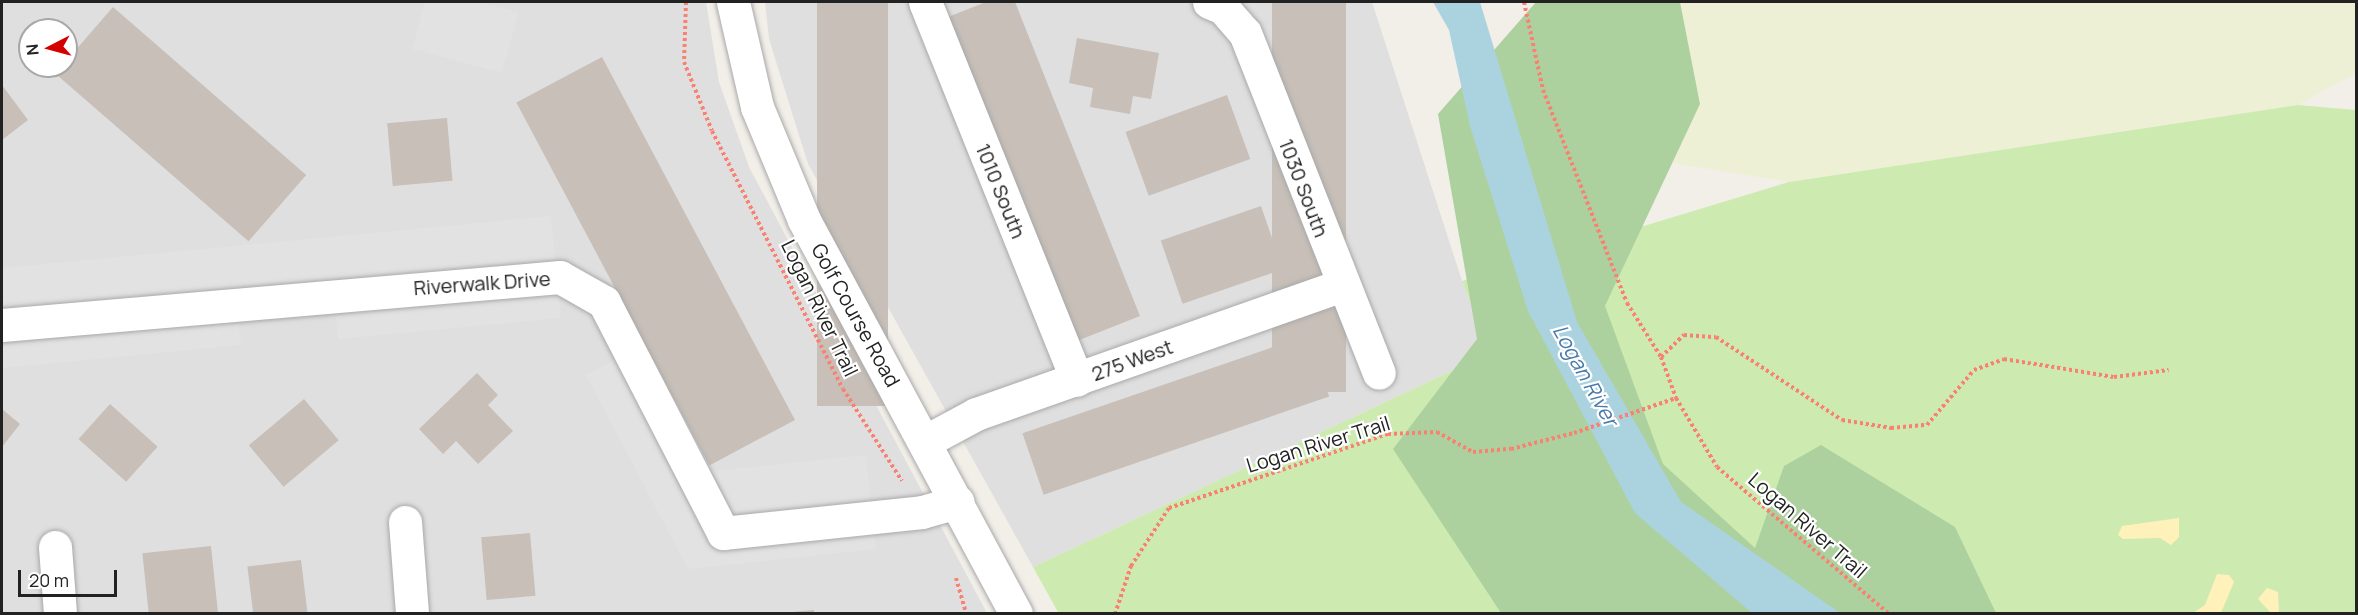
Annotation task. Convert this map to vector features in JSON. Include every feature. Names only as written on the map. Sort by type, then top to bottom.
[{"type":"street","name":"Golf Course Road","points":[[733,2],[757,107],[804,220],[926,441],[1016,614]]},
{"type":"street","name":"1010 South","points":[[926,2],[1077,380]]},
{"type":"street","name":"1030 South","points":[[1216,4],[1245,33],[1342,285],[1379,373]]},
{"type":"street","name":"Riverwalk Drive","points":[[2,326],[560,277],[604,302],[723,533],[922,512],[958,502]]},
{"type":"street","name":"275 West","points":[[926,441],[976,414],[1342,285]]},
{"type":"street","points":[[405,522],[412,614]]},
{"type":"street","points":[[55,547],[60,614]]},
{"type":"path","name":"Logan River Trail","points":[[686,2],[684,63],[712,131],[843,389],[922,512]]},
{"type":"path","points":[[1524,2],[1543,90],[1627,303],[1661,357],[1676,398]]},
{"type":"path","points":[[1661,357],[1684,335],[1716,337],[1842,420],[1891,428],[1927,425],[1974,370],[2004,359],[2114,377],[2169,370]]},
{"type":"path","name":"Logan River Trail","points":[[1115,614],[1131,566],[1168,508],[1388,434],[1437,432],[1473,452],[1511,449],[1574,433],[1676,398],[1718,467],[1889,614]]},
{"type":"path","points":[[955,573],[966,614]]},
{"type":"shaded area","points":[[2,2],[706,2],[719,82],[749,167],[987,613],[2,613]]},
{"type":"shaded area","points":[[425,2],[478,2],[518,12],[502,73],[412,49]]},
{"type":"shaded area","points":[[765,2],[1372,2],[1462,281],[1490,353],[1033,567],[808,164],[769,39]]},
{"type":"shaded area","points":[[551,216],[561,318],[338,339],[335,307],[238,316],[241,345],[2,368],[2,268]]},
{"type":"shaded area","points":[[645,344],[713,471],[866,455],[876,549],[688,569],[586,375]]},
{"type":"green space","points":[[1536,2],[1680,2],[1700,104],[1605,306],[1663,464],[1755,548],[1784,466],[1821,445],[1955,527],[1996,613],[1501,613],[1393,449],[1477,339],[1438,114]]},
{"type":"green space","points":[[1680,2],[2356,2],[2356,73],[2298,105],[1789,182],[1672,163],[1700,104]]},
{"type":"green space","points":[[2298,105],[2356,110],[2356,613],[1059,614],[1033,567],[1490,353],[1462,281],[1789,182]]},
{"type":"sand","points":[[2179,518],[2179,537],[2171,545],[2160,538],[2123,539],[2118,535],[2122,526]]},
{"type":"sand","points":[[2217,574],[2229,575],[2234,582],[2221,613],[2193,613],[2205,605]]},
{"type":"sand","points":[[2267,588],[2278,592],[2279,613],[2271,613],[2258,599]]},
{"type":"water","name":"Logan River","points":[[1433,2],[1480,2],[1577,322],[1681,502],[1840,613],[1752,613],[1635,513],[1528,311],[1470,126],[1449,30]]},
{"type":"building","points":[[817,2],[888,2],[888,406],[817,406]]},
{"type":"building","points":[[986,2],[1015,2],[1140,316],[1077,341],[948,17]]},
{"type":"building","points":[[1272,2],[1346,2],[1346,392],[1272,392]]},
{"type":"building","points":[[113,7],[306,175],[248,241],[61,78],[78,78],[78,47]]},
{"type":"building","points":[[1077,38],[1159,53],[1151,99],[1133,96],[1130,114],[1090,107],[1093,88],[1069,83]]},
{"type":"building","points":[[602,57],[795,420],[709,465],[516,103]]},
{"type":"building","points":[[2,85],[28,120],[2,140]]},
{"type":"building","points":[[1227,95],[1250,159],[1149,196],[1126,132]]},
{"type":"building","points":[[447,118],[452,181],[393,186],[387,123]]},
{"type":"building","points":[[1261,206],[1283,269],[1183,304],[1161,241]]},
{"type":"building","points":[[1308,335],[1329,396],[1044,495],[1022,433]]},
{"type":"building","points":[[477,373],[498,395],[488,405],[513,431],[478,464],[456,441],[443,454],[419,429]]},
{"type":"building","points":[[304,399],[339,440],[284,487],[249,445]]},
{"type":"building","points":[[110,404],[158,447],[126,482],[79,439]]},
{"type":"building","points":[[2,409],[20,424],[2,447]]},
{"type":"building","points":[[530,533],[535,596],[487,600],[481,537]]},
{"type":"building","points":[[211,546],[218,614],[149,614],[142,553]]},
{"type":"building","points":[[301,560],[308,614],[253,614],[247,567]]},
{"type":"building","points":[[814,610],[814,614],[792,614],[792,612]]}]
